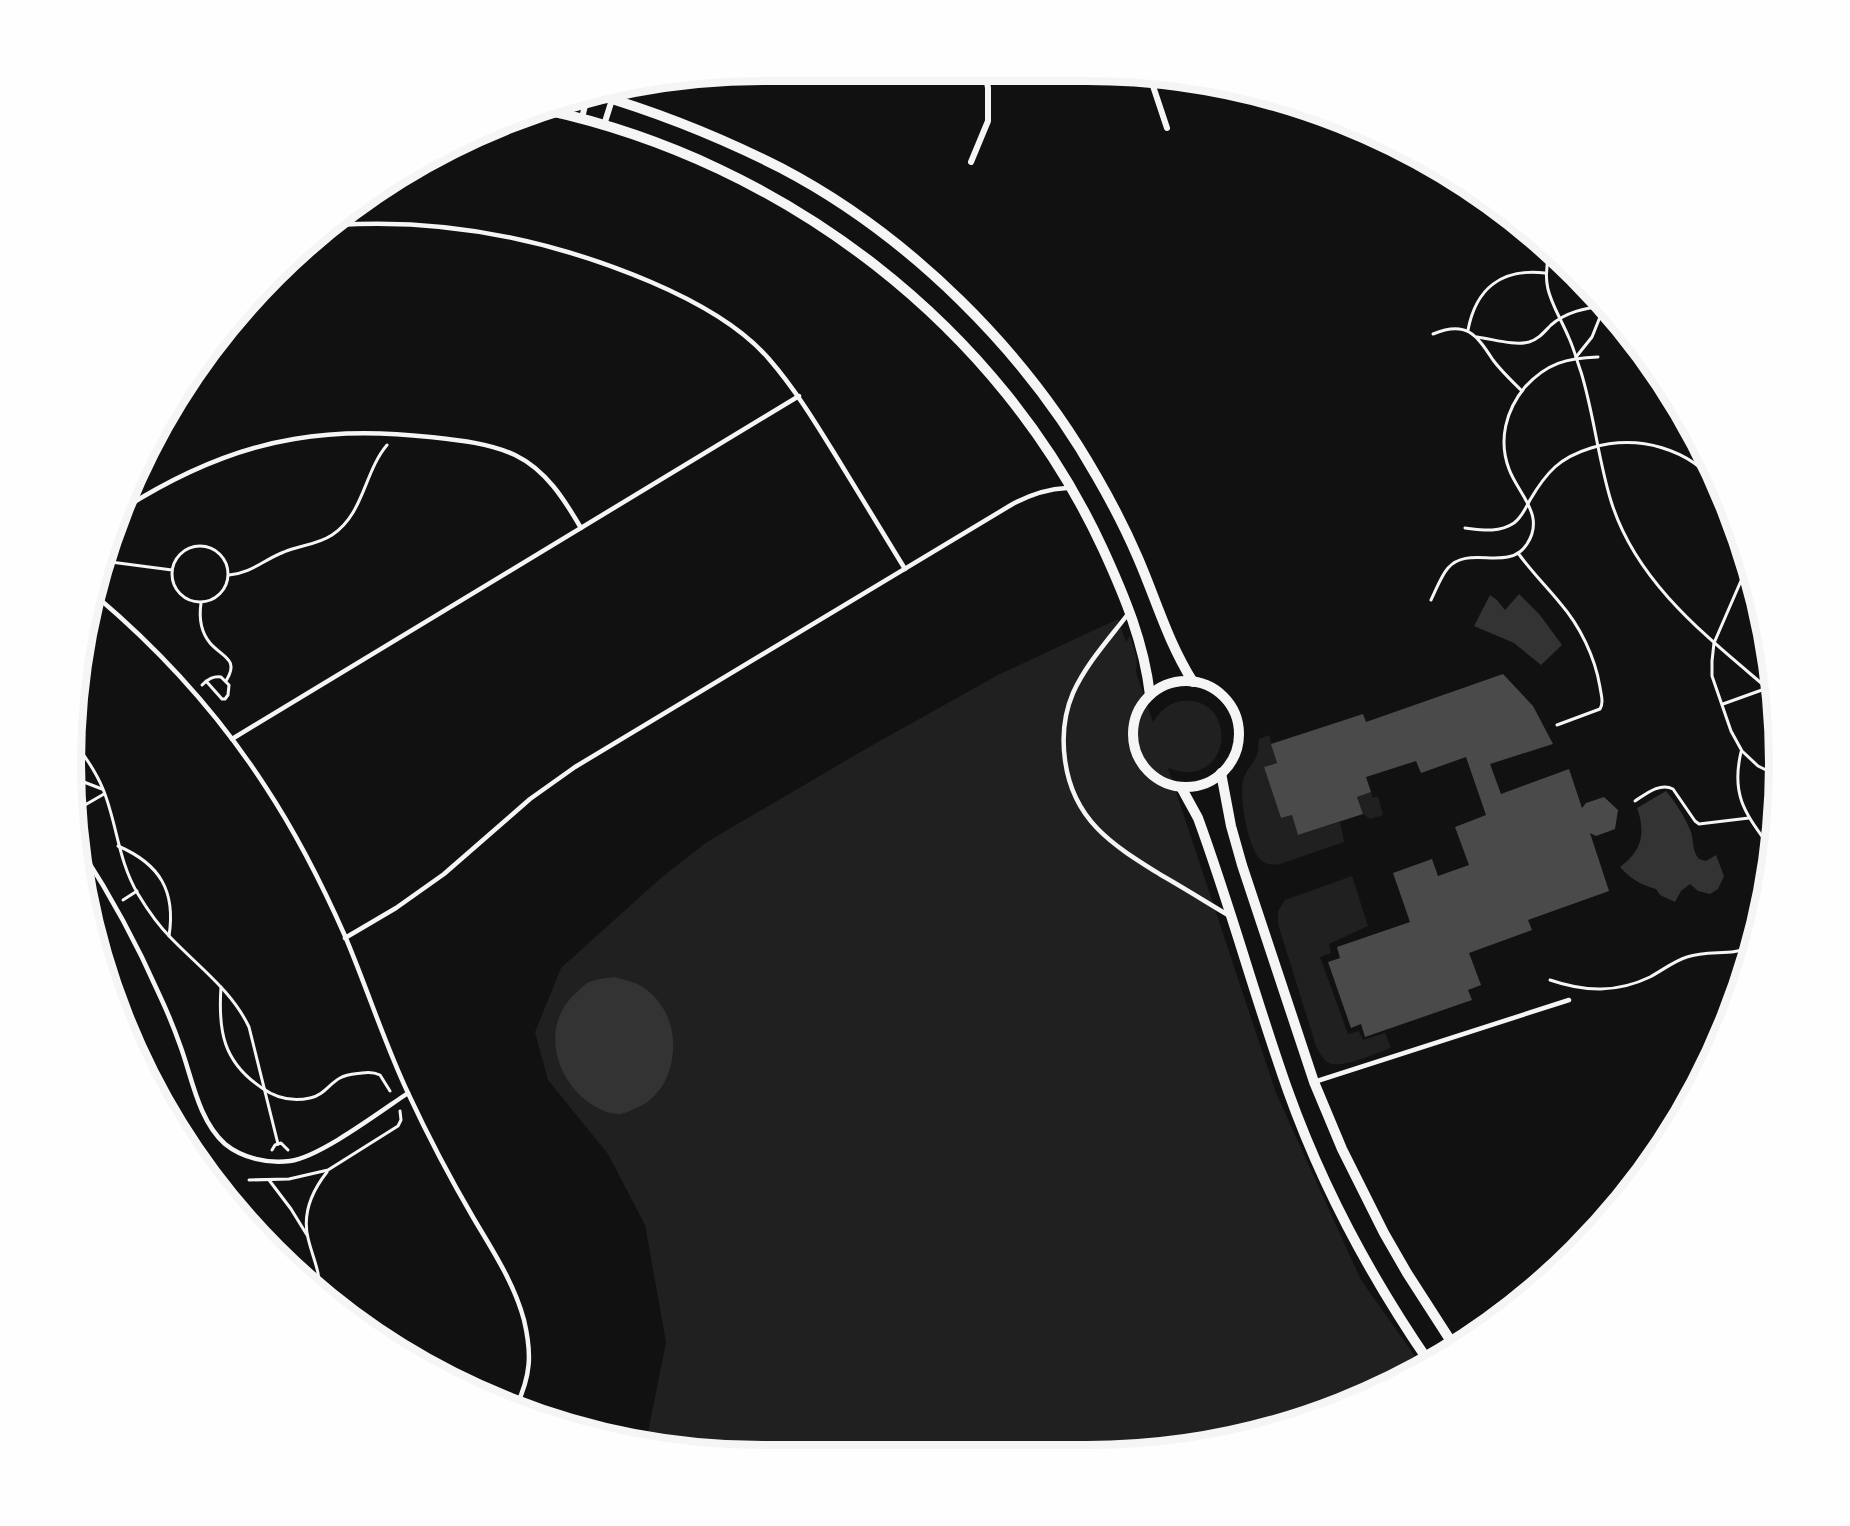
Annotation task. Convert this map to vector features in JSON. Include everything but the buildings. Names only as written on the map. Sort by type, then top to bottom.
[{"type":"street","points":[[971,162],[988,121],[987,81]]},
{"type":"street","points":[[1152,84],[1167,128]]},
{"type":"street","points":[[620,96],[718,138],[782,169],[843,206],[901,248],[947,287],[1029,375],[1065,424],[1119,516],[1172,646],[1192,682]]},
{"type":"street","points":[[604,125],[613,98]]},
{"type":"street","points":[[582,118],[587,104]]},
{"type":"street","points":[[558,113],[643,137],[707,163],[769,194],[828,230],[883,271],[927,308],[991,375],[1041,439],[1072,487],[1130,612],[1144,656],[1150,695]]},
{"type":"street","points":[[1177,682],[1192,682],[1217,691],[1227,700],[1238,725],[1238,738],[1236,751],[1230,763],[1221,773],[1202,784],[1181,787],[1155,778],[1145,769],[1133,744],[1132,731],[1141,705],[1150,695],[1162,687],[1177,682]]},
{"type":"street","points":[[1221,773],[1231,826],[1242,865],[1314,1082],[1342,1149],[1384,1233],[1450,1340]]},
{"type":"street","points":[[1181,787],[1198,818],[1289,1092],[1316,1159],[1378,1280],[1425,1356]]},
{"type":"lane","points":[[344,225],[419,224],[476,230],[531,241],[586,257],[685,297],[728,323],[767,357],[799,396],[905,569]]},
{"type":"lane","points":[[232,739],[799,396]]},
{"type":"lane","points":[[133,503],[194,470],[273,444],[294,439],[346,433],[399,434],[451,439],[515,455],[542,474],[564,498],[581,528]]},
{"type":"lane","points":[[345,938],[396,908],[444,874],[530,799],[575,767],[1028,496],[1050,489],[1072,487]]},
{"type":"lane","points":[[101,600],[155,651],[194,692],[232,739],[295,834],[322,885],[408,1093],[439,1156],[508,1277],[524,1318],[530,1351],[526,1384],[519,1400]]},
{"type":"lane","points":[[1130,612],[1085,670],[1072,694],[1065,719],[1067,772],[1076,798],[1090,820],[1108,840],[1230,916]]},
{"type":"lane","points":[[89,863],[114,905],[160,996],[202,1110],[224,1143],[238,1153],[254,1158],[280,1162],[293,1161],[323,1148],[408,1093]]},
{"type":"lane","points":[[1314,1082],[1569,1000]]},
{"type":"path","points":[[1548,261],[1545,273],[1547,289],[1586,387],[1602,471],[1611,504],[1625,537],[1642,567],[1663,592],[1714,643],[1764,686]]},
{"type":"path","points":[[1468,330],[1477,301],[1499,279],[1522,272],[1545,273]]},
{"type":"path","points":[[1477,337],[1522,344],[1531,342],[1540,337],[1559,319],[1574,312],[1595,308]]},
{"type":"path","points":[[1576,358],[1592,337],[1601,314]]},
{"type":"path","points":[[1433,334],[1444,329],[1468,330],[1477,337],[1502,370],[1522,391]]},
{"type":"path","points":[[1431,600],[1448,568],[1457,561],[1469,557],[1500,559],[1518,553],[1526,546],[1532,536],[1533,513],[1509,470],[1504,454],[1506,420],[1522,391],[1546,369],[1576,358],[1599,357]]},
{"type":"path","points":[[229,575],[251,571],[287,550],[317,543],[332,536],[354,512],[379,454],[399,434]]},
{"type":"path","points":[[1465,528],[1492,531],[1515,522],[1524,513],[1541,482],[1557,465],[1576,453],[1598,447],[1619,443],[1640,443],[1662,447],[1682,455],[1703,470]]},
{"type":"path","points":[[199,546],[214,549],[220,554],[225,560],[229,575],[223,591],[210,601],[201,603],[193,602],[179,594],[174,587],[172,570],[178,556],[184,550],[199,546]]},
{"type":"path","points":[[1518,553],[1575,623],[1589,651],[1599,681],[1602,702],[1600,709],[1557,725]]},
{"type":"path","points":[[111,562],[172,570]]},
{"type":"path","points":[[1743,576],[1714,643],[1712,676],[1731,731],[1742,751],[1758,766],[1769,771]]},
{"type":"path","points":[[201,603],[201,624],[204,633],[209,642],[229,661],[231,667],[231,674],[226,681]]},
{"type":"path","points":[[194,692],[206,681],[216,676],[226,681],[229,690],[224,700],[206,681]]},
{"type":"path","points":[[1723,704],[1765,689]]},
{"type":"path","points":[[1742,751],[1738,765],[1739,795],[1743,808],[1764,840]]},
{"type":"path","points":[[81,752],[94,770],[105,794],[125,869],[136,891],[169,936],[237,1006],[249,1028],[278,1144]]},
{"type":"path","points":[[81,780],[103,789]]},
{"type":"path","points":[[1635,801],[1662,786],[1668,786],[1673,789],[1699,824],[1749,818]]},
{"type":"path","points":[[82,807],[105,794]]},
{"type":"path","points":[[118,845],[135,853],[150,864],[162,879],[171,907],[169,936]]},
{"type":"path","points":[[114,905],[136,891]]},
{"type":"path","points":[[1550,980],[1570,987],[1591,990],[1612,989],[1632,985],[1684,957],[1729,953],[1743,949]]},
{"type":"path","points":[[221,987],[221,1023],[228,1053],[243,1074],[264,1090],[286,1099],[309,1098],[323,1093],[342,1077],[375,1072],[384,1079],[401,1114],[398,1126],[328,1170],[289,1179],[249,1180]]},
{"type":"path","points":[[307,1236],[310,1199],[328,1170]]},
{"type":"path","points":[[269,1180],[291,1209],[307,1236],[316,1258],[319,1280]]},
{"type":"shaded area","points":[[1519,594],[1540,615],[1562,645],[1541,665],[1514,643],[1474,626],[1490,595],[1505,610]]},
{"type":"shaded area","points":[[1118,619],[1126,642],[1130,635],[1137,660],[1136,672],[1153,722],[1168,706],[1184,701],[1204,705],[1214,713],[1220,724],[1222,736],[1220,749],[1214,760],[1204,768],[1190,772],[1168,768],[1276,1093],[1361,1280],[1417,1360],[1348,1393],[1264,1422],[1220,1432],[1132,1444],[763,1445],[718,1444],[647,1435],[666,1342],[645,1225],[608,1154],[548,1080],[535,1032],[561,968],[662,877],[707,842],[998,675]]},
{"type":"shaded area","points":[[1269,735],[1277,763],[1264,767],[1281,818],[1292,815],[1298,835],[1340,822],[1344,842],[1280,864],[1266,863],[1257,855],[1246,823],[1242,789],[1245,775],[1257,755],[1259,739]]},
{"type":"shaded area","points":[[1666,791],[1686,821],[1691,832],[1695,853],[1699,859],[1706,861],[1716,855],[1724,876],[1718,889],[1710,894],[1698,891],[1690,884],[1681,891],[1675,902],[1660,895],[1656,889],[1636,881],[1620,867],[1633,855],[1640,841],[1641,826],[1637,808]]},
{"type":"shaded area","points":[[1371,792],[1373,798],[1378,796],[1383,815],[1370,819],[1363,814],[1357,797]]},
{"type":"shaded area","points":[[1352,876],[1368,926],[1329,944],[1331,953],[1320,957],[1348,1034],[1359,1031],[1363,1040],[1385,1033],[1391,1048],[1352,1062],[1331,1064],[1324,1059],[1316,1046],[1278,924],[1278,911],[1285,900]]},
{"type":"shaded area","points":[[615,977],[641,986],[661,1005],[668,1017],[673,1043],[672,1057],[664,1083],[643,1105],[621,1114],[601,1110],[578,1093],[560,1065],[555,1034],[566,1004],[580,989],[589,982]]}]
